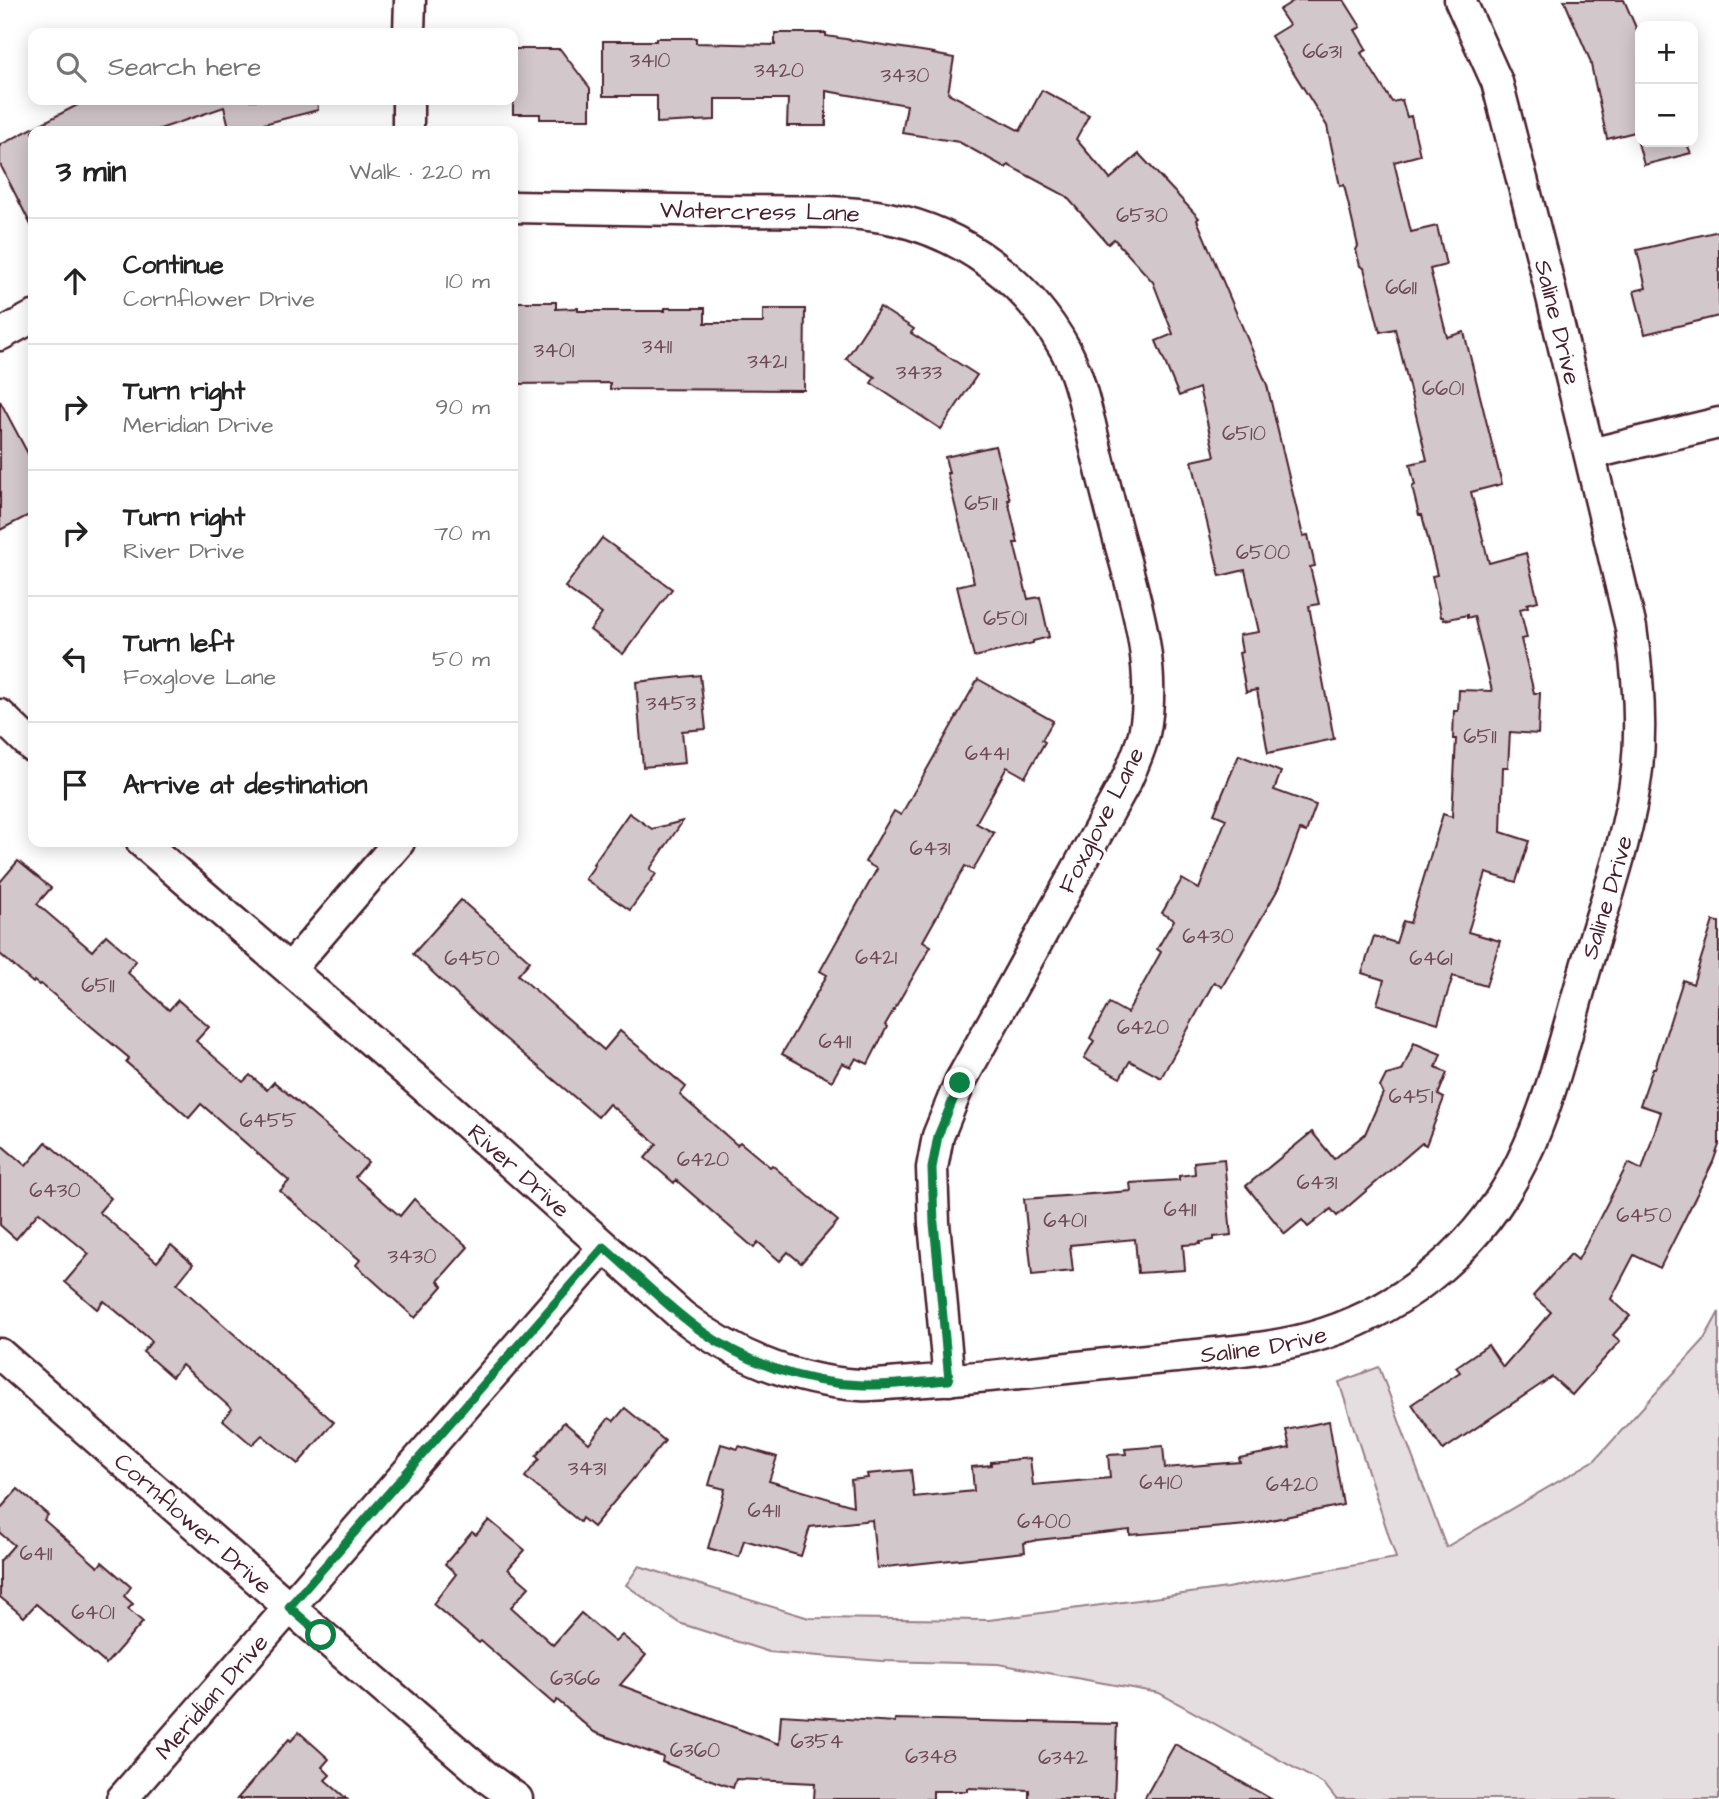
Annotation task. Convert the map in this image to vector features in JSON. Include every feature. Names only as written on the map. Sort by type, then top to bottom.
[{"type":"street","points":[[409,28],[410,0]]},
{"type":"street","name":"Saline Drive","points":[[949,1380],[1248,1350],[1328,1332],[1371,1314],[1413,1289],[1450,1260],[1483,1226],[1524,1159],[1544,1104],[1624,840],[1639,740],[1636,668],[1631,628],[1590,454],[1497,82],[1460,0]]},
{"type":"street","points":[[408,105],[408,126]]},
{"type":"street","name":"Watercress Lane","points":[[518,207],[811,213],[886,218],[925,229],[995,266]]},
{"type":"street","name":"Foxglove Lane","points":[[949,1380],[932,1204],[932,1168],[938,1136],[960,1083],[1127,779],[1143,737],[1148,694],[1148,672],[1140,625],[1077,375],[1065,350],[1037,308],[1011,279],[995,266]]},
{"type":"street","points":[[0,335],[28,320]]},
{"type":"street","points":[[1590,454],[1719,423]]},
{"type":"street","points":[[0,715],[28,742]]},
{"type":"street","name":"River Drive","points":[[148,847],[698,1328],[762,1363],[809,1378],[863,1385],[949,1380]]},
{"type":"street","points":[[290,969],[395,847]]},
{"type":"street","name":"Meridian Drive","points":[[122,1799],[604,1247]]},
{"type":"street","name":"Cornflower Drive","points":[[0,1354],[289,1607],[489,1779],[517,1799]]},
{"type":"shaded area","points":[[1719,1312],[1719,1799],[1336,1799],[1325,1785],[1159,1693],[998,1664],[882,1661],[769,1652],[679,1623],[626,1585],[639,1566],[809,1618],[989,1620],[1227,1588],[1396,1558],[1339,1382],[1379,1367],[1446,1547],[1595,1460],[1703,1341]]},
{"type":"building","points":[[1295,0],[1344,0],[1361,27],[1355,30],[1367,50],[1361,53],[1392,102],[1402,100],[1407,117],[1411,116],[1420,155],[1394,162],[1411,232],[1437,226],[1446,265],[1430,269],[1447,337],[1464,332],[1502,484],[1471,492],[1489,563],[1526,553],[1538,601],[1520,609],[1527,638],[1521,639],[1534,693],[1540,693],[1538,734],[1510,732],[1508,767],[1503,767],[1501,832],[1529,841],[1516,882],[1486,873],[1468,932],[1500,941],[1486,986],[1453,976],[1438,1023],[1377,1004],[1384,980],[1362,973],[1374,936],[1396,943],[1403,921],[1410,923],[1443,814],[1452,817],[1456,739],[1453,739],[1454,711],[1458,711],[1459,690],[1492,691],[1474,616],[1444,620],[1441,617],[1432,576],[1437,575],[1412,487],[1415,485],[1410,464],[1427,460],[1395,329],[1380,332],[1364,268],[1360,266],[1344,185],[1340,186],[1327,126],[1271,36],[1289,25],[1279,10]]},
{"type":"building","points":[[1564,0],[1624,0],[1635,25],[1635,132],[1607,139],[1590,60]]},
{"type":"building","points":[[775,33],[826,33],[826,36],[954,58],[948,93],[1020,131],[1042,90],[1089,115],[1076,139],[1110,179],[1139,154],[1199,218],[1197,220],[1267,385],[1303,536],[1308,535],[1315,566],[1310,567],[1319,604],[1309,606],[1334,739],[1268,753],[1257,690],[1246,692],[1239,653],[1242,652],[1239,635],[1259,632],[1245,570],[1220,576],[1192,461],[1215,456],[1199,388],[1179,396],[1156,341],[1173,334],[1153,282],[1114,239],[1108,244],[1066,196],[959,142],[902,133],[907,105],[826,91],[826,126],[787,126],[788,99],[715,99],[715,120],[657,123],[657,96],[603,96],[603,41],[696,38],[696,43],[775,45]]},
{"type":"building","points":[[518,49],[560,49],[590,88],[590,119],[540,119],[540,114],[513,114],[513,105],[518,105]]},
{"type":"building","points":[[77,105],[318,105],[318,110],[256,126],[229,126],[224,107],[169,126],[37,126]]},
{"type":"building","points":[[28,131],[28,219],[0,164],[0,145]]},
{"type":"building","points":[[1639,147],[1688,147],[1691,153],[1644,165]]},
{"type":"building","points":[[1719,231],[1719,316],[1645,334],[1634,291],[1646,288],[1637,250]]},
{"type":"building","points":[[518,302],[556,302],[556,309],[578,308],[578,311],[705,308],[705,323],[763,323],[763,309],[805,309],[804,390],[610,389],[610,383],[518,384]]},
{"type":"building","points":[[880,307],[914,329],[911,333],[977,375],[941,429],[871,383],[875,377],[846,359]]},
{"type":"building","points":[[0,401],[28,454],[28,516],[0,530]]},
{"type":"building","points":[[995,446],[1010,500],[1018,543],[1014,543],[1028,599],[1040,597],[1049,637],[974,657],[957,586],[974,582],[945,457]]},
{"type":"building","points":[[602,538],[672,589],[623,654],[590,630],[602,614],[565,587]]},
{"type":"building","points":[[700,675],[706,729],[682,731],[685,763],[643,767],[636,682]]},
{"type":"building","points":[[978,679],[1053,721],[1042,740],[1045,742],[1025,777],[1007,767],[976,823],[994,833],[973,870],[965,866],[923,941],[931,946],[885,1025],[887,1027],[868,1064],[856,1058],[851,1067],[842,1063],[832,1081],[782,1054],[827,975],[820,971],[877,869],[865,862],[894,811],[901,815]]},
{"type":"building","points":[[1239,755],[1281,772],[1274,790],[1316,805],[1306,832],[1300,830],[1278,889],[1222,987],[1214,982],[1161,1078],[1130,1061],[1120,1078],[1084,1058],[1094,1041],[1090,1038],[1109,1003],[1127,1013],[1161,952],[1157,949],[1174,920],[1162,913],[1182,879],[1199,889],[1226,819],[1214,814]]},
{"type":"building","points":[[629,813],[652,829],[683,821],[650,869],[656,874],[630,910],[585,879]]},
{"type":"building","points":[[18,861],[51,888],[37,904],[92,951],[106,935],[136,961],[127,972],[169,1010],[178,1000],[209,1027],[196,1041],[243,1082],[250,1075],[267,1090],[274,1082],[368,1162],[355,1177],[400,1216],[414,1199],[468,1247],[438,1281],[443,1286],[415,1318],[356,1265],[360,1260],[280,1191],[289,1181],[201,1104],[189,1118],[126,1062],[129,1058],[41,984],[34,981],[33,983],[0,954],[0,882]]},
{"type":"building","points":[[461,900],[530,961],[518,975],[604,1050],[620,1031],[686,1087],[680,1095],[737,1145],[740,1142],[770,1167],[772,1165],[838,1221],[801,1263],[788,1252],[780,1261],[758,1242],[754,1248],[676,1180],[674,1183],[645,1158],[657,1144],[609,1104],[598,1117],[489,1025],[413,954]]},
{"type":"building","points":[[1713,921],[1719,922],[1719,1145],[1660,1268],[1634,1255],[1611,1299],[1630,1316],[1613,1335],[1620,1341],[1572,1395],[1552,1377],[1443,1450],[1412,1404],[1460,1372],[1456,1367],[1488,1345],[1503,1367],[1551,1312],[1533,1296],[1571,1254],[1578,1260],[1628,1163],[1642,1170],[1661,1112],[1640,1105],[1655,1068],[1683,980],[1693,984]]},
{"type":"building","points":[[1414,1043],[1441,1054],[1436,1067],[1447,1073],[1438,1095],[1444,1098],[1426,1145],[1422,1143],[1337,1216],[1331,1209],[1308,1227],[1302,1220],[1285,1234],[1246,1186],[1312,1132],[1334,1159],[1365,1134],[1383,1093],[1380,1087],[1386,1075],[1402,1071]]},
{"type":"building","points":[[46,1142],[111,1198],[99,1212],[157,1262],[171,1245],[193,1264],[177,1284],[334,1422],[298,1464],[262,1435],[252,1445],[223,1420],[232,1409],[182,1365],[172,1377],[143,1352],[152,1341],[104,1301],[97,1309],[65,1282],[89,1254],[39,1212],[16,1239],[0,1225],[0,1144],[26,1166]]},
{"type":"building","points":[[1224,1159],[1231,1235],[1214,1237],[1214,1240],[1200,1244],[1183,1245],[1185,1270],[1138,1273],[1135,1239],[1070,1245],[1073,1271],[1032,1275],[1024,1199],[1131,1191],[1130,1183],[1179,1180],[1179,1176],[1195,1174],[1194,1162]]},
{"type":"building","points":[[625,1408],[665,1441],[593,1527],[582,1518],[580,1522],[525,1477],[539,1459],[536,1456],[564,1422],[589,1443],[609,1418],[614,1421]]},
{"type":"building","points":[[1329,1421],[1343,1505],[1247,1525],[1130,1535],[1130,1530],[1037,1540],[1024,1543],[1025,1552],[877,1568],[872,1520],[810,1527],[801,1556],[744,1540],[739,1557],[708,1548],[725,1489],[709,1485],[721,1444],[738,1449],[739,1446],[777,1457],[769,1481],[853,1506],[851,1480],[868,1478],[867,1474],[911,1470],[914,1497],[974,1491],[972,1467],[1030,1458],[1033,1485],[1110,1478],[1108,1455],[1126,1454],[1125,1449],[1163,1446],[1165,1468],[1240,1462],[1239,1458],[1290,1448],[1286,1430]]},
{"type":"building","points":[[18,1489],[48,1515],[44,1520],[98,1567],[102,1562],[131,1587],[124,1596],[133,1604],[128,1609],[143,1622],[106,1664],[36,1604],[24,1617],[0,1597],[0,1561],[14,1545],[0,1533],[0,1509]]},
{"type":"building","points":[[489,1520],[525,1550],[508,1569],[529,1587],[511,1607],[553,1645],[581,1613],[615,1642],[622,1635],[646,1655],[620,1685],[779,1744],[781,1715],[895,1722],[895,1719],[1117,1724],[1114,1799],[1029,1799],[1029,1790],[967,1788],[967,1791],[933,1791],[933,1799],[814,1799],[815,1783],[736,1779],[733,1788],[662,1762],[663,1757],[594,1732],[557,1700],[554,1704],[433,1604],[456,1574],[445,1564],[472,1532],[476,1535]]},
{"type":"building","points":[[299,1732],[329,1759],[322,1767],[330,1775],[325,1780],[347,1799],[237,1799],[289,1739],[291,1741]]},
{"type":"building","points":[[1175,1744],[1271,1799],[1144,1799]]},
{"type":"route","points":[[321,1635],[289,1607],[604,1247],[698,1328],[738,1352],[785,1372],[863,1385],[949,1380],[932,1204],[932,1168],[943,1120],[960,1083]]}]
